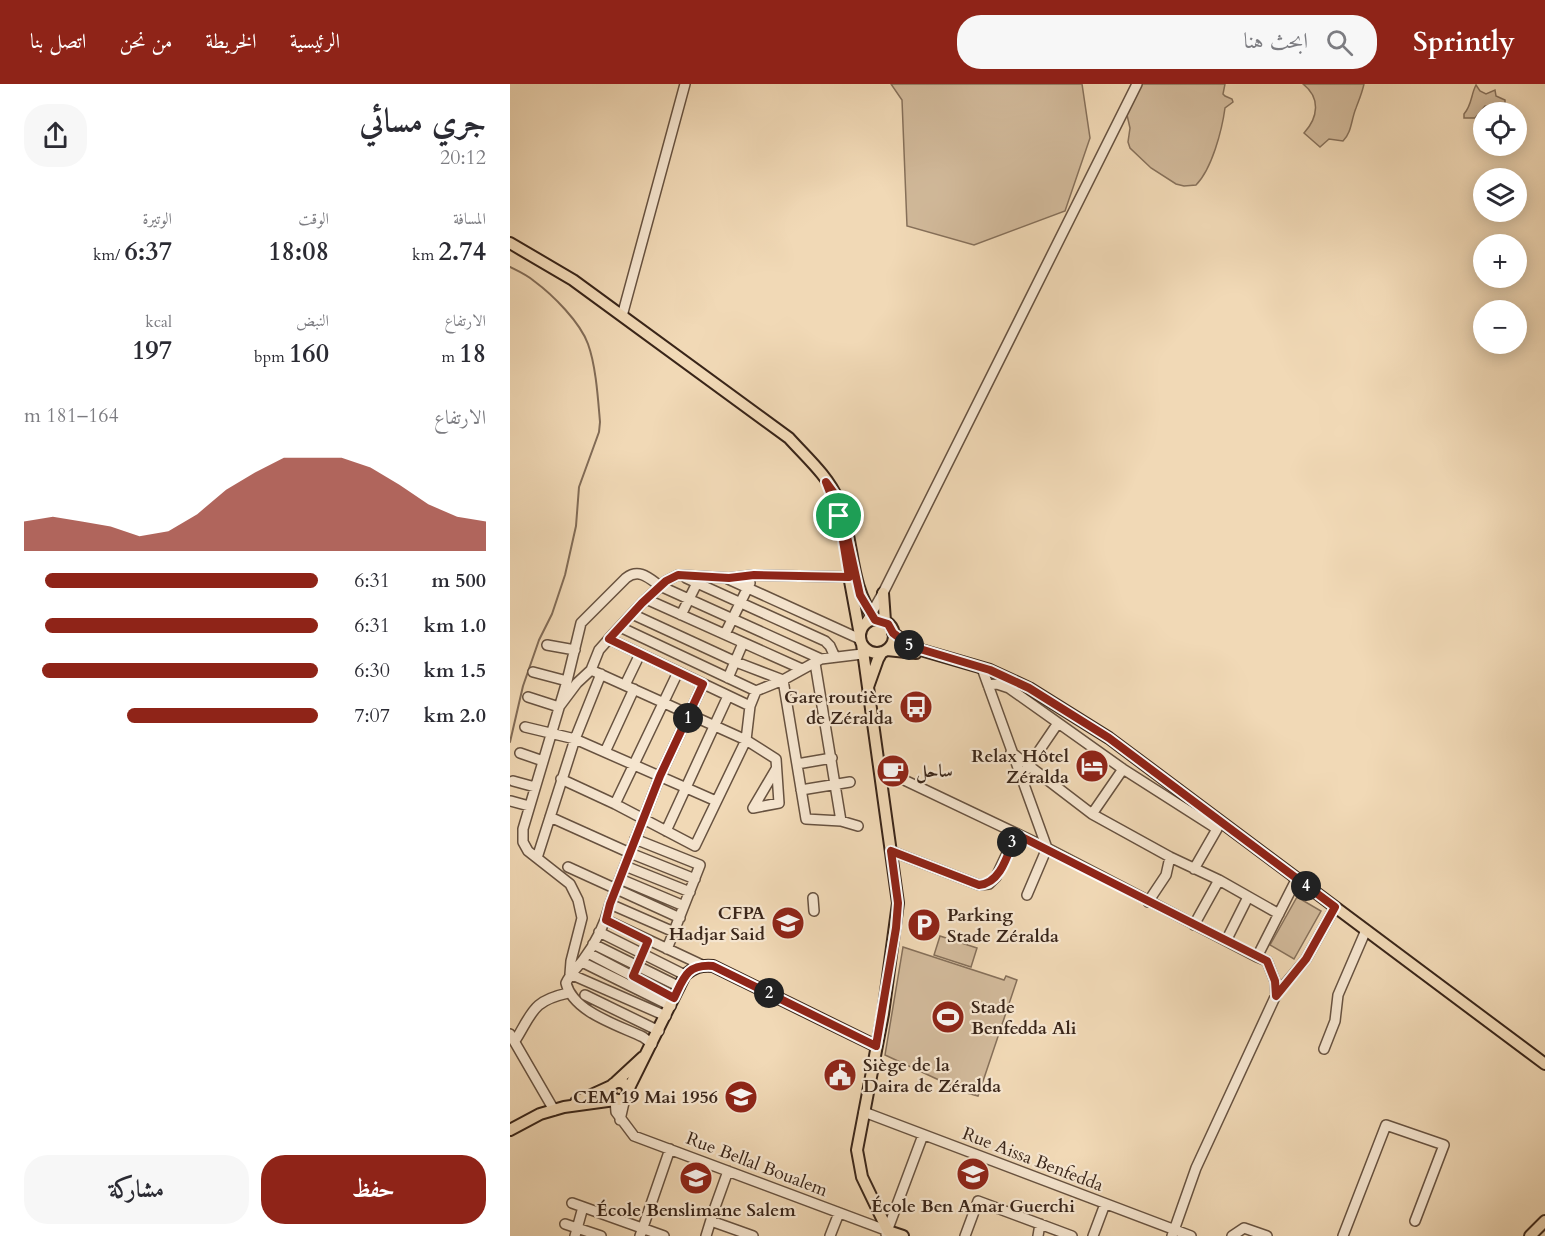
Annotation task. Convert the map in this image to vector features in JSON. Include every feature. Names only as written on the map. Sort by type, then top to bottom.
[{"type":"main road","points":[[510,243],[565,275],[789,438],[814,465],[840,505],[857,584],[863,602],[875,620],[917,650],[979,666],[1029,688],[1109,738],[1218,825],[1297,878],[1545,1064]]},
{"type":"main road","points":[[826,482],[839,516],[861,643],[881,769],[898,903],[896,928],[876,1046],[856,1150],[862,1177],[887,1233],[903,1236]]},
{"type":"main road","points":[[863,602],[882,596]]},
{"type":"main road","points":[[861,643],[875,620],[882,596]]},
{"type":"main road","points":[[868,687],[878,659],[892,642],[893,633]]},
{"type":"main road","points":[[861,643],[868,651],[913,652],[998,674]]},
{"type":"main road","points":[[510,1130],[540,1113],[621,1097],[659,1031],[685,975],[695,967],[702,965],[713,966],[876,1046]]},
{"type":"main road","points":[[621,1097],[610,1095],[613,1084],[650,1048]]},
{"type":"main road","points":[[559,1108],[613,1084],[624,1083],[621,1097]]},
{"type":"main road","points":[[1530,1236],[1545,1221]]},
{"type":"street","points":[[622,316],[686,84]]},
{"type":"street","points":[[882,596],[1137,84]]},
{"type":"street","points":[[570,974],[582,918],[578,900],[570,885],[528,851],[524,842],[523,829],[567,681],[581,623],[586,616],[632,574],[642,573],[660,586],[818,661]]},
{"type":"street","points":[[559,707],[577,683],[591,670],[599,650],[646,599],[660,586],[678,575],[726,578],[754,575],[849,577]]},
{"type":"street","points":[[678,575],[825,641],[833,649],[835,657]]},
{"type":"street","points":[[725,634],[754,575]]},
{"type":"street","points":[[726,578],[861,643]]},
{"type":"street","points":[[681,615],[697,583]]},
{"type":"street","points":[[646,599],[802,669]]},
{"type":"street","points":[[632,614],[736,662],[783,680]]},
{"type":"street","points":[[620,627],[756,691]]},
{"type":"street","points":[[609,639],[750,706]]},
{"type":"street","points":[[728,678],[743,643]]},
{"type":"street","points":[[561,779],[644,818],[695,846],[746,740],[750,706],[756,691],[783,680],[818,661],[835,657],[861,643]]},
{"type":"street","points":[[547,645],[575,650]]},
{"type":"street","points":[[605,752],[640,654]]},
{"type":"street","points":[[818,661],[842,821]]},
{"type":"street","points":[[591,670],[746,740],[776,759],[777,769]]},
{"type":"street","points":[[983,671],[1047,848],[1027,895]]},
{"type":"street","points":[[533,672],[567,681]]},
{"type":"street","points":[[615,804],[678,672]]},
{"type":"street","points":[[537,858],[574,739],[601,674]]},
{"type":"street","points":[[783,680],[806,819],[842,821],[858,826]]},
{"type":"street","points":[[650,1048],[644,1037],[580,1006],[568,993],[566,983],[570,974],[585,958],[606,920],[615,890],[660,776],[703,684]]},
{"type":"street","points":[[988,685],[1001,685],[1009,688],[1123,769],[1218,825],[1194,869]]},
{"type":"street","points":[[666,831],[728,696]]},
{"type":"street","points":[[528,697],[559,707]]},
{"type":"street","points":[[1021,779],[1058,723]]},
{"type":"street","points":[[525,727],[574,739],[716,801]]},
{"type":"street","points":[[1011,752],[1092,814],[1279,914]]},
{"type":"street","points":[[520,753],[543,761]]},
{"type":"street","points":[[797,764],[832,758]]},
{"type":"street","points":[[881,769],[1047,848],[1148,902],[1267,961],[1275,981],[1276,996]]},
{"type":"street","points":[[1092,814],[1123,769]]},
{"type":"street","points":[[513,781],[535,787]]},
{"type":"street","points":[[801,790],[850,782]]},
{"type":"street","points":[[511,801],[529,806]]},
{"type":"street","points":[[550,817],[695,879]]},
{"type":"street","points":[[891,851],[979,885],[986,885],[996,877],[1016,834]]},
{"type":"street","points":[[635,839],[700,865],[667,949]]},
{"type":"street","points":[[1148,902],[1166,875],[1170,857]]},
{"type":"street","points":[[625,866],[690,892]]},
{"type":"street","points":[[568,867],[680,918]]},
{"type":"street","points":[[1257,957],[1297,878]]},
{"type":"street","points":[[620,879],[684,906]]},
{"type":"street","points":[[1194,925],[1219,880]]},
{"type":"street","points":[[1226,941],[1248,897]]},
{"type":"street","points":[[813,898],[814,911]]},
{"type":"street","points":[[610,904],[674,932]]},
{"type":"street","points":[[1174,1233],[1196,1168],[1276,996],[1306,959],[1335,907]]},
{"type":"street","points":[[606,920],[702,965]]},
{"type":"street","points":[[1324,1049],[1335,1021],[1338,995],[1366,930]]},
{"type":"street","points":[[598,932],[685,975]]},
{"type":"street","points":[[633,976],[648,941]]},
{"type":"street","points":[[593,944],[680,987]]},
{"type":"street","points":[[585,958],[633,976],[670,1007]]},
{"type":"street","points":[[585,958],[670,1007]]},
{"type":"street","points":[[570,974],[591,984],[670,1007]]},
{"type":"street","points":[[580,1006],[591,984]]},
{"type":"street","points":[[559,1108],[512,1038],[535,1007],[549,997],[568,993]]},
{"type":"street","points":[[585,995],[659,1031]]},
{"type":"street","name":"Rue Bellal Boualem","points":[[621,1097],[616,1112],[634,1136],[839,1212],[887,1233]]},
{"type":"street","name":"Rue Aissa Benfedda","points":[[864,1113],[1105,1204],[1174,1233],[1191,1236]]},
{"type":"street","points":[[1343,1236],[1386,1125],[1444,1145],[1415,1221]]},
{"type":"street","points":[[887,1233],[923,1135]]},
{"type":"street","points":[[641,1233],[670,1149]]},
{"type":"street","points":[[706,1236],[728,1171]]},
{"type":"street","points":[[965,1236],[978,1201],[1072,1236]]},
{"type":"street","points":[[572,1203],[641,1233],[664,1236]]},
{"type":"street","points":[[1093,1236],[1105,1204]]},
{"type":"street","points":[[576,1232],[584,1207]]},
{"type":"street","points":[[830,1236],[839,1212]]},
{"type":"street","points":[[711,1221],[753,1236]]},
{"type":"street","points":[[565,1224],[576,1232],[601,1236]]},
{"type":"street","points":[[1038,1236],[1040,1224]]},
{"type":"street","points":[[1232,1236],[1244,1228],[1267,1236]]},
{"type":"shaded area","points":[[891,84],[1082,84],[1090,138],[1065,211],[974,245],[907,226],[902,100]]},
{"type":"shaded area","points":[[1142,84],[1225,84],[1223,94],[1233,102],[1225,108],[1219,138],[1207,169],[1196,185],[1176,184],[1151,168],[1130,148],[1128,142],[1130,128],[1127,115]]},
{"type":"shaded area","points":[[1303,84],[1364,84],[1350,130],[1343,141],[1329,139],[1320,147],[1304,133],[1315,115],[1316,108],[1313,95]]},
{"type":"shaded area","points":[[1476,85],[1486,94],[1495,90],[1496,96],[1505,100],[1505,102],[1473,102],[1473,118],[1464,118]]},
{"type":"shaded area","points":[[1297,897],[1321,911],[1294,959],[1270,945]]},
{"type":"shaded area","points":[[940,936],[977,948],[971,967],[934,955]]},
{"type":"shaded area","name":"Stade Benfedda Ali","points":[[903,947],[1004,980],[1006,976],[1017,980],[978,1096],[885,1055]]},
{"type":"waterway","points":[[510,267],[528,277],[549,294],[579,327],[588,344],[593,362],[600,422],[599,432],[579,487],[576,526],[565,575],[523,686],[510,742]]},
{"type":"place","name":"Gare routière de Zéralda","points":[[916,707]]},
{"type":"place","name":"Relax Hôtel Zéralda","points":[[1092,766]]},
{"type":"place","name":"ساحل","points":[[893,771]]},
{"type":"place","name":"CFPA Hadjar Said","points":[[788,923]]},
{"type":"place","name":"Parking Stade Zéralda","points":[[924,925]]},
{"type":"place","name":"Stade Benfedda Ali","points":[[948,1017]]},
{"type":"place","name":"Siège de la Daira de Zéralda","points":[[840,1075]]},
{"type":"place","name":"CEM 19 Mai 1956","points":[[741,1097]]},
{"type":"place","name":"École Ben Amar Guerchi","points":[[973,1174]]},
{"type":"place","name":"École Benslimane Salem","points":[[696,1178]]},
{"type":"route","points":[[826,482],[840,505],[860,595],[875,620],[885,621],[893,633],[921,651],[979,666],[1029,688],[1109,738],[1335,907],[1306,959],[1276,996],[1273,973],[1267,961],[1016,834],[996,877],[986,885],[979,885],[891,851],[898,903],[883,1014],[876,1046],[713,966],[695,967],[685,975],[674,998],[633,976],[648,941],[606,920],[610,904],[660,776],[703,684],[609,639],[642,603],[666,581],[678,575],[729,578],[754,575],[849,577],[839,516],[826,482]]}]
